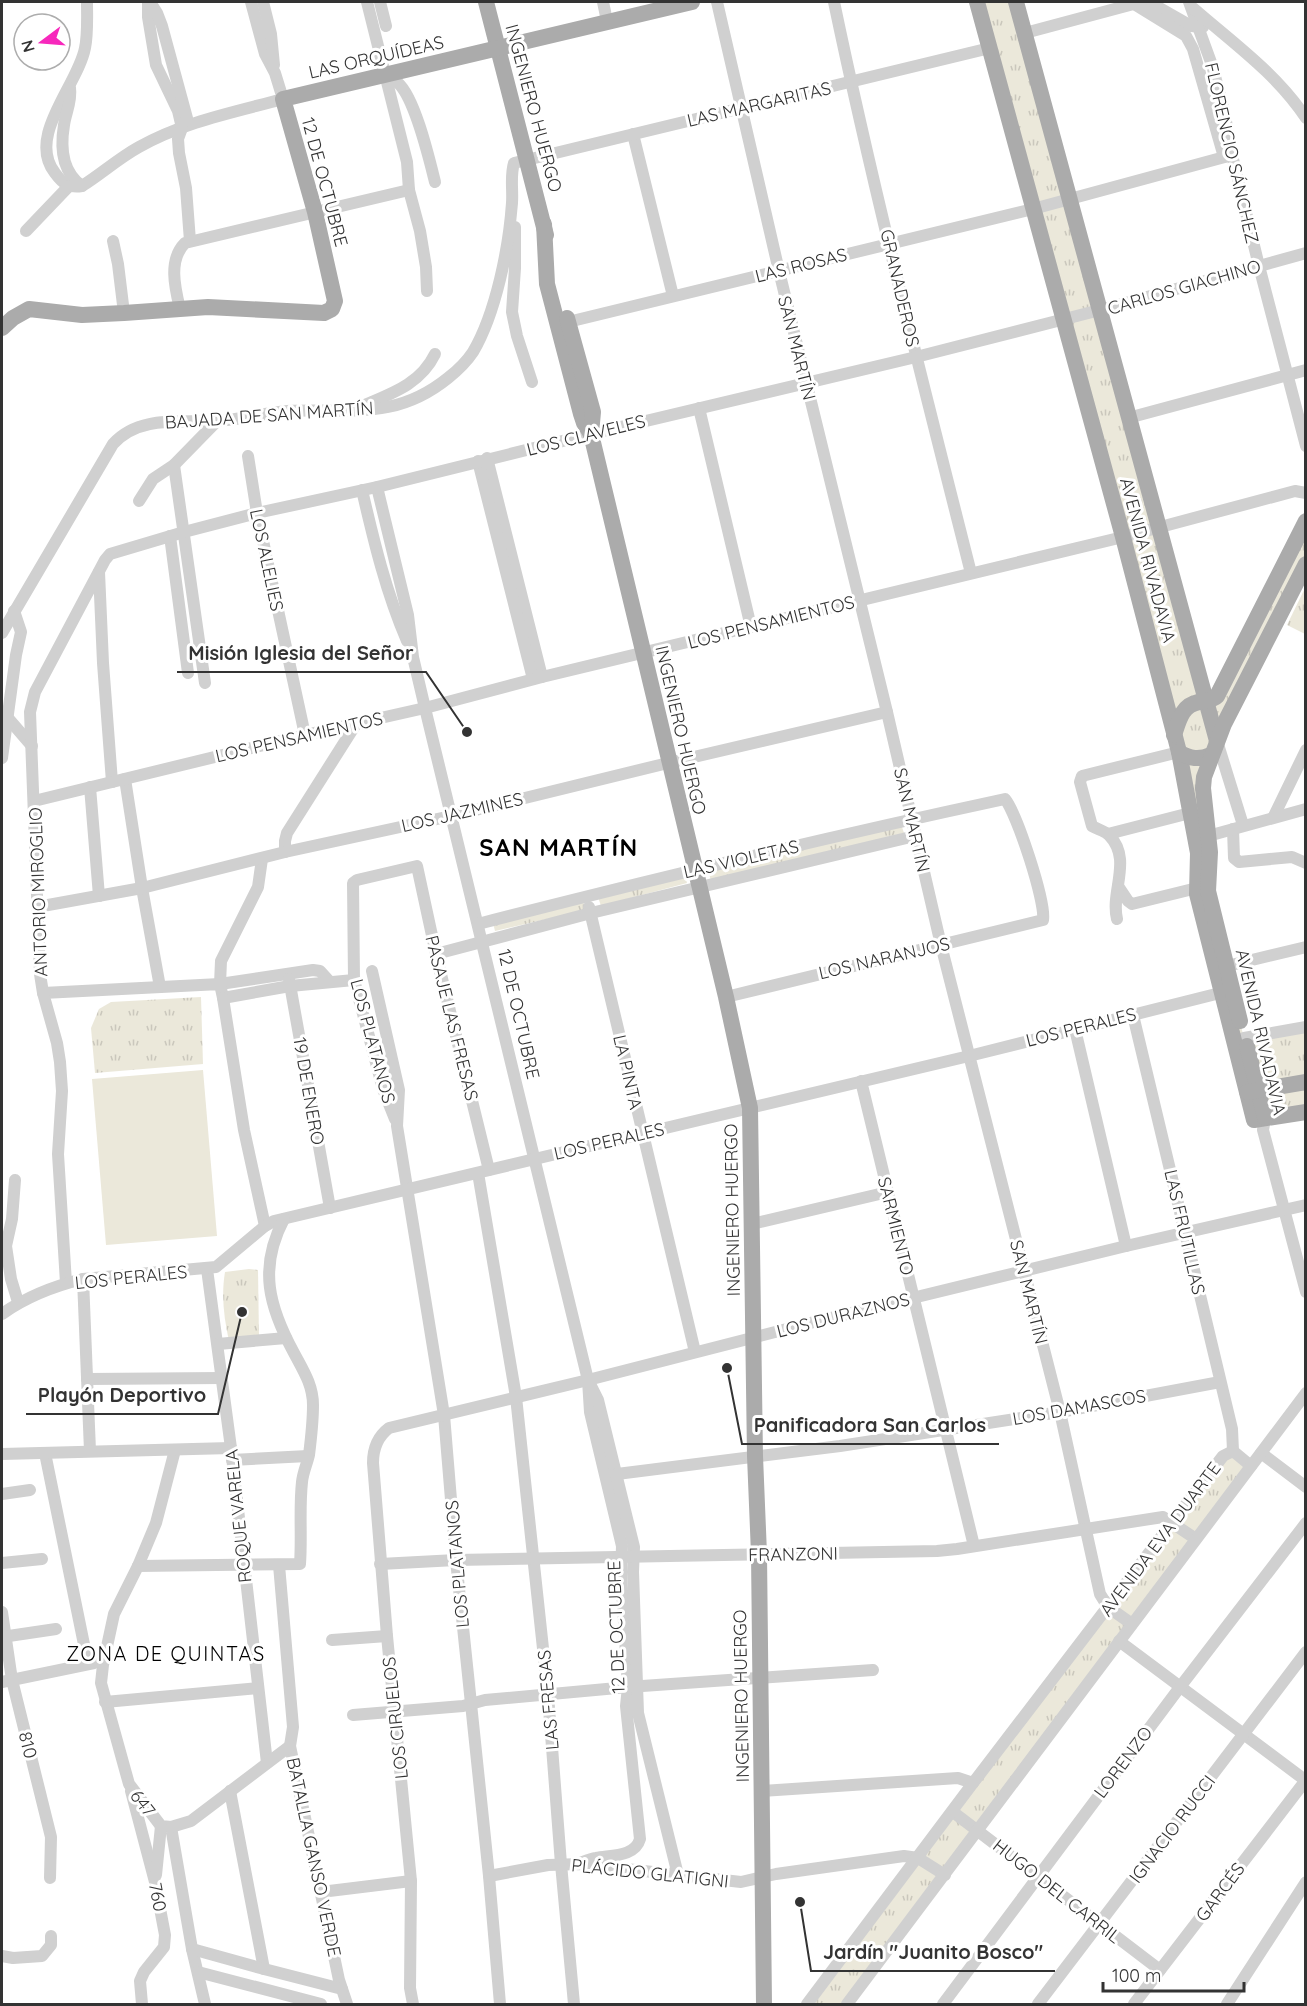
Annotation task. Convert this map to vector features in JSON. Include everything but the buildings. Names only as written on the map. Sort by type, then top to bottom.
[{"type":"main road","name":"INGENIERO HUERGO","points":[[486,2],[521,161],[544,225],[593,412],[591,434],[668,763],[726,997],[750,1108],[755,1456],[759,1554],[764,2004]]},
{"type":"main road","name":"LAS ORQUÍDEAS","points":[[283,99],[692,2]]},
{"type":"main road","name":"AVENIDA RIVADAVIA","points":[[977,2],[1123,537],[1179,752],[1198,853],[1198,903],[1244,1038],[1252,1069],[1252,1091]]},
{"type":"main road","name":"AVENIDA RIVADAVIA","points":[[1016,2],[1205,701],[1214,748],[1204,777],[1203,788],[1211,866],[1208,891],[1227,966],[1227,991],[1261,1123]]},
{"type":"main road","name":"12 DE OCTUBRE","points":[[180,309],[208,307],[324,313],[332,309],[335,301],[315,212],[283,99]]},
{"type":"main road","name":"INGENIERO HUERGO","points":[[544,225],[547,284],[581,414],[591,434]]},
{"type":"main road","points":[[2,328],[13,318],[29,309],[82,315],[180,309]]},
{"type":"main road","points":[[1174,735],[1182,712],[1188,706],[1195,702],[1214,699],[1217,696],[1305,521]]},
{"type":"main road","points":[[1179,752],[1194,759],[1214,748],[1305,564]]},
{"type":"main road","points":[[1252,1069],[1261,1078],[1282,1086]]},
{"type":"main road","points":[[1252,1091],[1305,1082]]},
{"type":"main road","points":[[1261,1123],[1305,1112]]},
{"type":"street","points":[[76,186],[77,183],[64,165],[62,148],[64,125],[71,97],[69,83],[85,47],[87,2]]},
{"type":"street","points":[[149,2],[148,17],[156,65],[186,127],[178,139],[186,188],[190,241]]},
{"type":"street","name":"12 DE OCTUBRE","points":[[251,2],[265,54],[275,73],[283,99]]},
{"type":"street","name":"12 DE OCTUBRE","points":[[263,2],[271,34],[275,73]]},
{"type":"street","points":[[367,2],[407,162],[409,189],[420,231],[426,267],[427,291]]},
{"type":"street","points":[[380,2],[386,26]]},
{"type":"street","points":[[603,2],[608,21]]},
{"type":"street","name":"SAN MARTÍN","points":[[717,2],[778,271],[887,712],[941,945],[1060,1412],[1100,1594],[1108,1607]]},
{"type":"street","name":"GRANADEROS","points":[[834,2],[916,357],[971,573]]},
{"type":"street","points":[[1149,2],[1191,26],[1213,25]]},
{"type":"street","points":[[1187,2],[1279,83],[1305,118]]},
{"type":"street","name":"FLORENCIO SÁNCHEZ","points":[[1187,2],[1199,27],[1224,110],[1228,156],[1305,446]]},
{"type":"street","points":[[1025,33],[1138,3],[1186,36],[1189,41],[1228,156]]},
{"type":"street","name":"LAS MARGARITAS","points":[[521,161],[990,48]]},
{"type":"street","points":[[385,75],[404,89],[420,125],[435,182]]},
{"type":"street","name":"LAS ORQUÍDEAS","points":[[26,231],[76,186],[137,148],[186,127],[283,99]]},
{"type":"street","points":[[633,134],[673,296]]},
{"type":"street","name":"LAS ROSAS","points":[[568,322],[1033,209],[1228,156]]},
{"type":"street","name":"BAJADA DE SAN MARTÍN","points":[[2,633],[113,444],[121,435],[148,424],[161,422],[217,421],[274,412],[351,411],[381,408],[404,403],[428,393],[452,375],[471,355],[484,327],[502,271],[513,202],[512,170],[521,161]]},
{"type":"street","points":[[180,309],[174,287],[175,268],[180,248],[190,241],[409,189]]},
{"type":"street","points":[[513,202],[516,268],[513,312],[517,336],[532,382]]},
{"type":"street","points":[[113,241],[124,314]]},
{"type":"street","name":"CARLOS GIACHINO","points":[[1063,319],[1305,253]]},
{"type":"street","name":"LOS CLAVELES","points":[[110,554],[257,513],[377,487],[916,357],[1063,319]]},
{"type":"street","points":[[351,411],[389,395],[416,380],[428,368],[435,354]]},
{"type":"street","points":[[1128,418],[1305,370]]},
{"type":"street","points":[[699,408],[751,627]]},
{"type":"street","points":[[139,501],[153,479],[174,465],[217,421]]},
{"type":"street","name":"LOS ALELIES","points":[[248,456],[257,513],[305,735]]},
{"type":"street","points":[[482,460],[538,678]]},
{"type":"street","points":[[174,465],[205,678],[184,641]]},
{"type":"street","name":"12 DE OCTUBRE","points":[[377,487],[408,615],[413,657],[588,1380],[590,1412],[622,1546],[628,1558],[633,1687],[678,1875]]},
{"type":"street","name":"12 DE OCTUBRE","points":[[362,490],[381,570],[396,616],[413,657]]},
{"type":"street","name":"LOS PENSAMIENTOS","points":[[34,801],[1123,537],[1295,491],[1305,492]]},
{"type":"street","points":[[170,536],[188,673]]},
{"type":"street","name":"ANTORIO MIROGLIO","points":[[66,1283],[58,1154],[62,1092],[57,1043],[40,974],[30,712],[35,692],[110,554]]},
{"type":"street","points":[[99,571],[112,782]]},
{"type":"street","points":[[2,758],[21,632],[14,611]]},
{"type":"street","name":"LOS JAZMINES","points":[[37,906],[142,888],[285,852],[452,816],[887,712]]},
{"type":"street","points":[[7,717],[32,746]]},
{"type":"street","points":[[285,852],[287,833],[356,724]]},
{"type":"street","points":[[1214,748],[1238,827],[1234,858],[1239,862],[1292,857],[1305,863]]},
{"type":"street","points":[[1274,816],[1305,750]]},
{"type":"street","points":[[1117,919],[1114,909],[1121,862],[1116,845],[1108,834],[1092,826],[1080,782],[1082,776],[1179,752]]},
{"type":"street","points":[[125,779],[160,987]]},
{"type":"street","points":[[90,787],[99,896]]},
{"type":"street","name":"LAS VIOLETAS","points":[[478,924],[694,870],[1005,799],[1023,838],[1042,902],[1043,920]]},
{"type":"street","points":[[1208,836],[1305,808]]},
{"type":"street","points":[[1108,834],[1190,813]]},
{"type":"street","name":"LAS VIOLETAS","points":[[436,954],[591,913],[915,836]]},
{"type":"street","points":[[262,859],[258,887],[221,961],[220,984],[244,1130],[265,1226]]},
{"type":"street","name":"LOS PLATANOS","points":[[417,866],[357,880],[353,883],[354,980],[383,1089],[397,1126],[444,1415],[500,2004]]},
{"type":"street","name":"PASAJE LAS FRESAS","points":[[417,866],[484,1171],[516,1397]]},
{"type":"street","points":[[1118,886],[1128,901],[1132,903],[1197,888]]},
{"type":"street","name":"LA PINTA","points":[[586,896],[695,1352]]},
{"type":"street","name":"LOS NARANJOS","points":[[726,997],[1043,920]]},
{"type":"street","points":[[1227,966],[1305,947]]},
{"type":"street","points":[[43,993],[220,984],[314,970],[320,971],[330,982]]},
{"type":"street","name":"LOS PLATANOS","points":[[372,971],[399,1090],[397,1126]]},
{"type":"street","name":"19 DE ENERO","points":[[288,973],[330,1208]]},
{"type":"street","points":[[223,998],[290,986],[354,980]]},
{"type":"street","name":"LOS PERALES","points":[[2,1314],[18,1302],[66,1283],[83,1279],[216,1267],[265,1226],[284,1219],[969,1056],[1227,991]]},
{"type":"street","name":"LAS FRUTILLAS","points":[[1133,1014],[1232,1429],[1233,1451]]},
{"type":"street","points":[[1244,1038],[1305,1027]]},
{"type":"street","points":[[1075,1029],[1126,1246]]},
{"type":"street","name":"SARMIENTO","points":[[861,1081],[974,1546]]},
{"type":"street","name":"AVENIDA RIVADAVIA","points":[[1261,1123],[1305,1292]]},
{"type":"street","points":[[15,1180],[12,1219],[6,1246],[11,1279],[18,1302]]},
{"type":"street","points":[[752,1224],[888,1192]]},
{"type":"street","name":"LOS DURAZNOS","points":[[382,1433],[389,1428],[754,1337],[1126,1246],[1305,1205]]},
{"type":"street","points":[[138,1566],[300,1564],[302,1542],[300,1501],[302,1477],[308,1456],[312,1393],[309,1380],[286,1338],[271,1298],[268,1271],[270,1252],[284,1219]]},
{"type":"street","name":"ROQUE VARELA","points":[[207,1269],[218,1344],[267,1763]]},
{"type":"street","points":[[83,1279],[90,1451]]},
{"type":"street","points":[[218,1344],[286,1338]]},
{"type":"street","points":[[87,1379],[222,1378]]},
{"type":"street","name":"12 DE OCTUBRE","points":[[588,1380],[598,1400],[617,1474],[633,1547],[628,1558]]},
{"type":"street","name":"LOS DAMASCOS","points":[[617,1474],[947,1430],[1060,1412],[1220,1382]]},
{"type":"street","points":[[1251,1466],[1305,1393]]},
{"type":"street","name":"LAS FRESAS","points":[[516,1397],[548,1695],[574,2004]]},
{"type":"street","name":"LOS CIRUELOS","points":[[382,1433],[373,1454],[380,1564],[411,1881],[410,1988],[413,2004]]},
{"type":"street","points":[[2,1454],[175,1450],[308,1456]]},
{"type":"street","name":"647","points":[[175,1450],[156,1523],[114,1614],[103,1665],[102,1683],[105,1702],[129,1784],[166,1827],[205,2004]]},
{"type":"street","name":"AVENIDA EVA DUARTE","points":[[807,2004],[1172,1522],[1223,1456],[1233,1451],[1251,1466],[847,2004]]},
{"type":"street","points":[[45,1453],[88,1664]]},
{"type":"street","points":[[1261,1453],[1305,1487]]},
{"type":"street","points":[[2,1494],[30,1490]]},
{"type":"street","name":"FRANZONI","points":[[380,1564],[456,1560],[937,1551],[1163,1517],[1172,1522]]},
{"type":"street","points":[[1172,1522],[1196,1539]]},
{"type":"street","name":"LORENZO","points":[[944,2004],[1305,1523]]},
{"type":"street","points":[[2,1563],[42,1559]]},
{"type":"street","name":"BATALLA GANSO VERDE","points":[[279,1565],[293,1727],[290,1746],[346,2004]]},
{"type":"street","points":[[1108,1607],[1132,1624]]},
{"type":"street","name":"810","points":[[2,1612],[7,1681],[51,1838],[51,1878]]},
{"type":"street","points":[[3,1637],[56,1629]]},
{"type":"street","points":[[332,1640],[387,1636]]},
{"type":"street","points":[[1119,1641],[1305,1780]]},
{"type":"street","name":"IGNACIO RUCCI","points":[[1038,2004],[1305,1652]]},
{"type":"street","points":[[7,1681],[88,1664],[103,1665]]},
{"type":"street","points":[[353,1715],[633,1687],[873,1670]]},
{"type":"street","name":"12 DE OCTUBRE","points":[[577,1864],[594,1858],[625,1853],[635,1848],[640,1839],[626,1706],[633,1687]]},
{"type":"street","points":[[105,1702],[258,1688]]},
{"type":"street","points":[[155,1882],[166,1827],[191,1821],[290,1746]]},
{"type":"street","points":[[761,1791],[958,1778],[973,1783]]},
{"type":"street","name":"GARCÉS","points":[[1134,2004],[1305,1780]]},
{"type":"street","name":"760","points":[[129,1784],[155,1882],[165,1935],[164,1947],[144,1972],[140,1981],[142,2004]]},
{"type":"street","points":[[230,1791],[264,1970]]},
{"type":"street","name":"HUGO DEL CARRIL","points":[[953,1812],[1160,1970]]},
{"type":"street","name":"PLÁCIDO GLATIGNI","points":[[489,1876],[561,1864],[577,1864],[741,1882],[904,1856],[918,1858]]},
{"type":"street","points":[[918,1858],[945,1875]]},
{"type":"street","points":[[321,1892],[411,1881]]},
{"type":"street","points":[[1227,2004],[1305,1882]]},
{"type":"street","points":[[2,1956],[13,1958],[42,1956],[51,1945],[51,1936]]},
{"type":"street","points":[[192,1949],[342,1989]]},
{"type":"street","points":[[198,1972],[321,2004]]},
{"type":"green space","points":[[977,2],[1016,2],[1205,701],[1305,521],[1305,564],[1211,755],[1209,899],[1244,1038],[1305,1027],[1305,1112],[1254,1120],[1198,853]]},
{"type":"green space","points":[[1305,588],[1305,634],[1287,625]]},
{"type":"green space","points":[[901,824],[904,833],[711,881],[708,870]]},
{"type":"green space","points":[[685,876],[687,883],[601,906],[598,897]]},
{"type":"green space","points":[[583,901],[586,910],[495,931],[493,923]]},
{"type":"green space","points":[[201,997],[203,1064],[95,1073],[91,1028],[99,1009],[111,1002]]},
{"type":"green space","points":[[203,1070],[217,1236],[106,1245],[92,1079]]},
{"type":"green space","points":[[258,1270],[259,1338],[229,1341],[223,1290],[225,1272]]},
{"type":"green space","points":[[1227,1452],[1251,1466],[847,2004],[807,2004]]},
{"type":"place","name":"Misión Iglesia del Señor","points":[[467,732]]},
{"type":"place","name":"Playón Deportivo","points":[[242,1312]]},
{"type":"place","name":"Panificadora San Carlos","points":[[727,1368]]},
{"type":"place","name":"Jardín \"Juanito Bosco\"","points":[[800,1902]]},
{"type":"district","name":"SAN MARTÍN","points":[[559,847]]},
{"type":"district","name":"ZONA DE QUINTAS","points":[[166,1653]]}]
